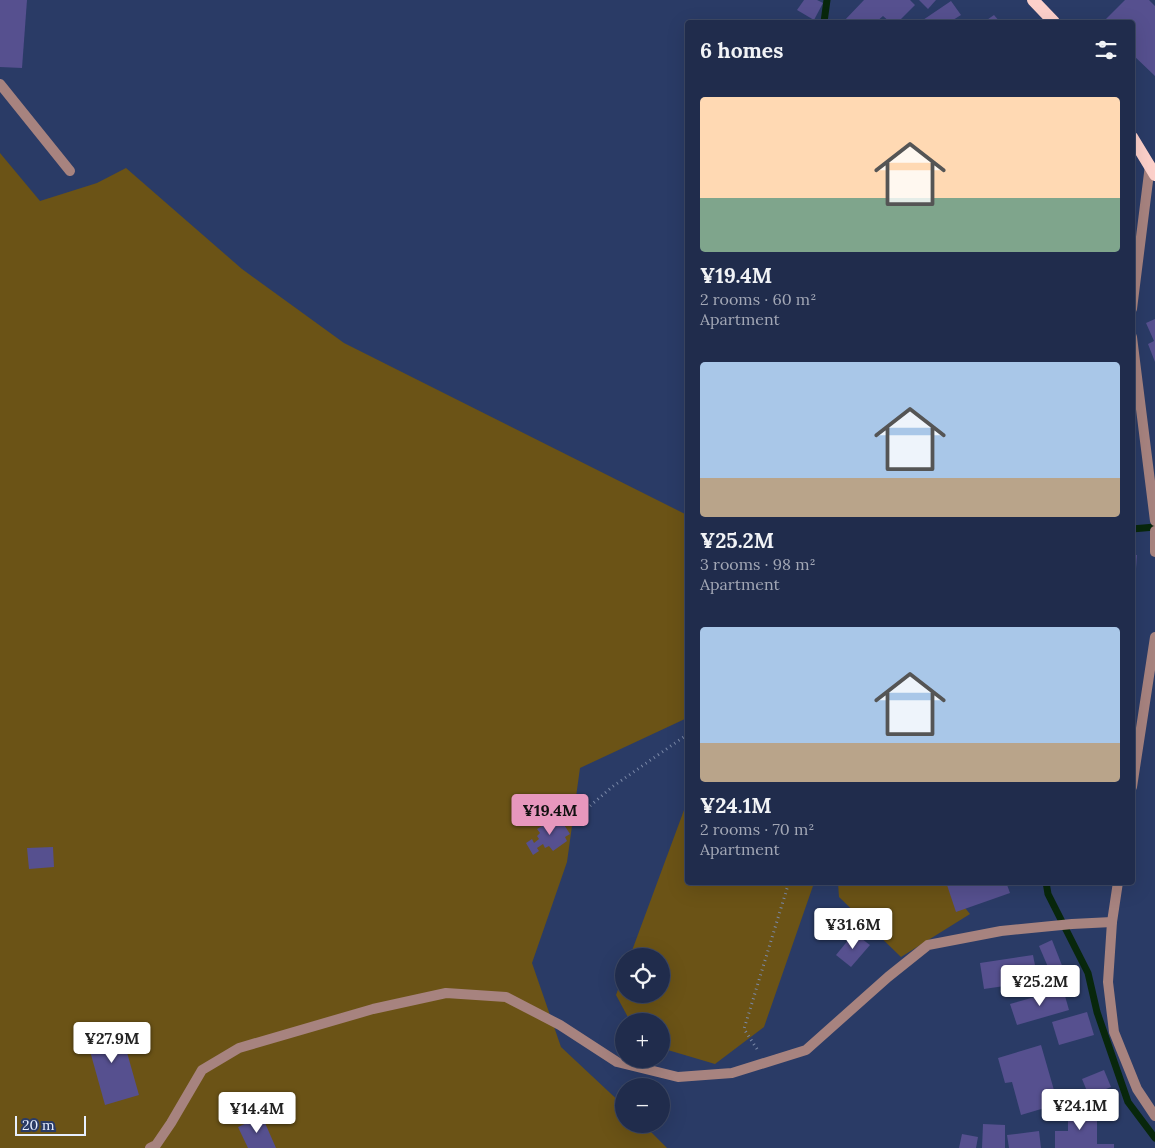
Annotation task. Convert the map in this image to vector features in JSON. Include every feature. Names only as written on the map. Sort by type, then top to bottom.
[{"type":"main road","points":[[1033,0],[1052,20]]},
{"type":"main road","points":[[1135,142],[1152,170]]},
{"type":"street","points":[[0,84],[70,171]]},
{"type":"street","points":[[1135,289],[1152,170]]},
{"type":"street","points":[[1135,360],[1155,521]]},
{"type":"street","points":[[1155,531],[1155,552]]},
{"type":"street","points":[[1135,767],[1155,637]]},
{"type":"street","points":[[1118,885],[1112,922],[1108,982],[1114,1032],[1137,1089],[1155,1116]]},
{"type":"street","points":[[150,1148],[156,1145],[171,1123],[202,1070],[239,1048],[373,1009],[446,992],[506,997],[560,1025],[617,1062],[678,1077],[732,1073],[806,1050],[888,977],[928,945],[1001,931],[1112,922]]},
{"type":"path","points":[[575,819],[612,787],[685,736]]},
{"type":"path","points":[[765,1062],[744,1029],[788,885]]},
{"type":"shaded area","points":[[0,153],[40,201],[97,183],[126,168],[242,269],[344,343],[685,514],[685,719],[580,768],[567,862],[532,963],[561,1047],[615,1098],[615,1133],[652,1133],[667,1148],[0,1148]]},
{"type":"shaded area","points":[[685,807],[685,885],[813,885],[764,1027],[715,1064],[670,1051],[670,1013],[626,1013],[620,1003],[670,1003],[670,948],[633,948]]},
{"type":"shaded area","points":[[838,885],[947,885],[970,914],[901,957],[839,897]]},
{"type":"building","points":[[0,0],[27,0],[22,68],[0,67]]},
{"type":"building","points":[[804,0],[817,0],[823,3],[814,20],[797,10]]},
{"type":"building","points":[[864,0],[910,0],[915,5],[900,20],[888,20],[883,16],[878,20],[845,20]]},
{"type":"building","points":[[919,0],[936,0],[928,9]]},
{"type":"building","points":[[1125,0],[1149,0],[1155,6],[1155,76],[1135,57],[1135,20],[1105,20]]},
{"type":"building","points":[[951,1],[961,15],[953,20],[923,20]]},
{"type":"building","points":[[994,15],[998,20],[987,20]]},
{"type":"building","points":[[1155,319],[1155,362],[1148,344],[1154,341],[1146,323]]},
{"type":"building","points":[[1135,555],[1137,555],[1135,583]]},
{"type":"building","points":[[555,818],[557,823],[561,820],[570,834],[565,837],[567,841],[553,851],[549,846],[545,848],[543,844],[537,848],[539,851],[533,855],[526,843],[532,839],[534,843],[539,839],[537,836],[540,833],[537,829]]},
{"type":"building","points":[[53,847],[54,867],[29,869],[27,848]]},
{"type":"building","points":[[947,885],[1007,885],[1010,893],[956,912]]},
{"type":"building","points":[[854,933],[870,945],[851,967],[836,955]]},
{"type":"building","points":[[1052,940],[1063,968],[1051,974],[1039,946]]},
{"type":"building","points":[[1033,955],[1038,981],[984,989],[980,963]]},
{"type":"building","points":[[1063,989],[1069,1010],[1017,1025],[1010,1004]]},
{"type":"building","points":[[1087,1012],[1094,1035],[1059,1045],[1052,1022]]},
{"type":"building","points":[[119,1024],[139,1095],[105,1105],[85,1033]]},
{"type":"building","points":[[1041,1045],[1058,1104],[1021,1115],[1012,1082],[1005,1083],[998,1058]]},
{"type":"building","points":[[1104,1070],[1111,1087],[1089,1096],[1082,1079]]},
{"type":"building","points":[[1068,1108],[1097,1109],[1097,1144],[1114,1144],[1114,1148],[1055,1148],[1055,1131],[1068,1131]]},
{"type":"building","points":[[262,1116],[276,1148],[248,1148],[238,1127]]},
{"type":"building","points":[[983,1124],[1005,1125],[1005,1148],[982,1148]]},
{"type":"building","points":[[1039,1131],[1041,1148],[1009,1148],[1007,1135]]},
{"type":"building","points":[[962,1134],[978,1137],[976,1148],[959,1148]]},
{"type":"waterway","points":[[824,20],[827,0]]},
{"type":"waterway","points":[[1135,529],[1155,527]]},
{"type":"waterway","points":[[1046,885],[1048,894],[1088,973],[1097,1012],[1128,1102],[1155,1138]]}]
